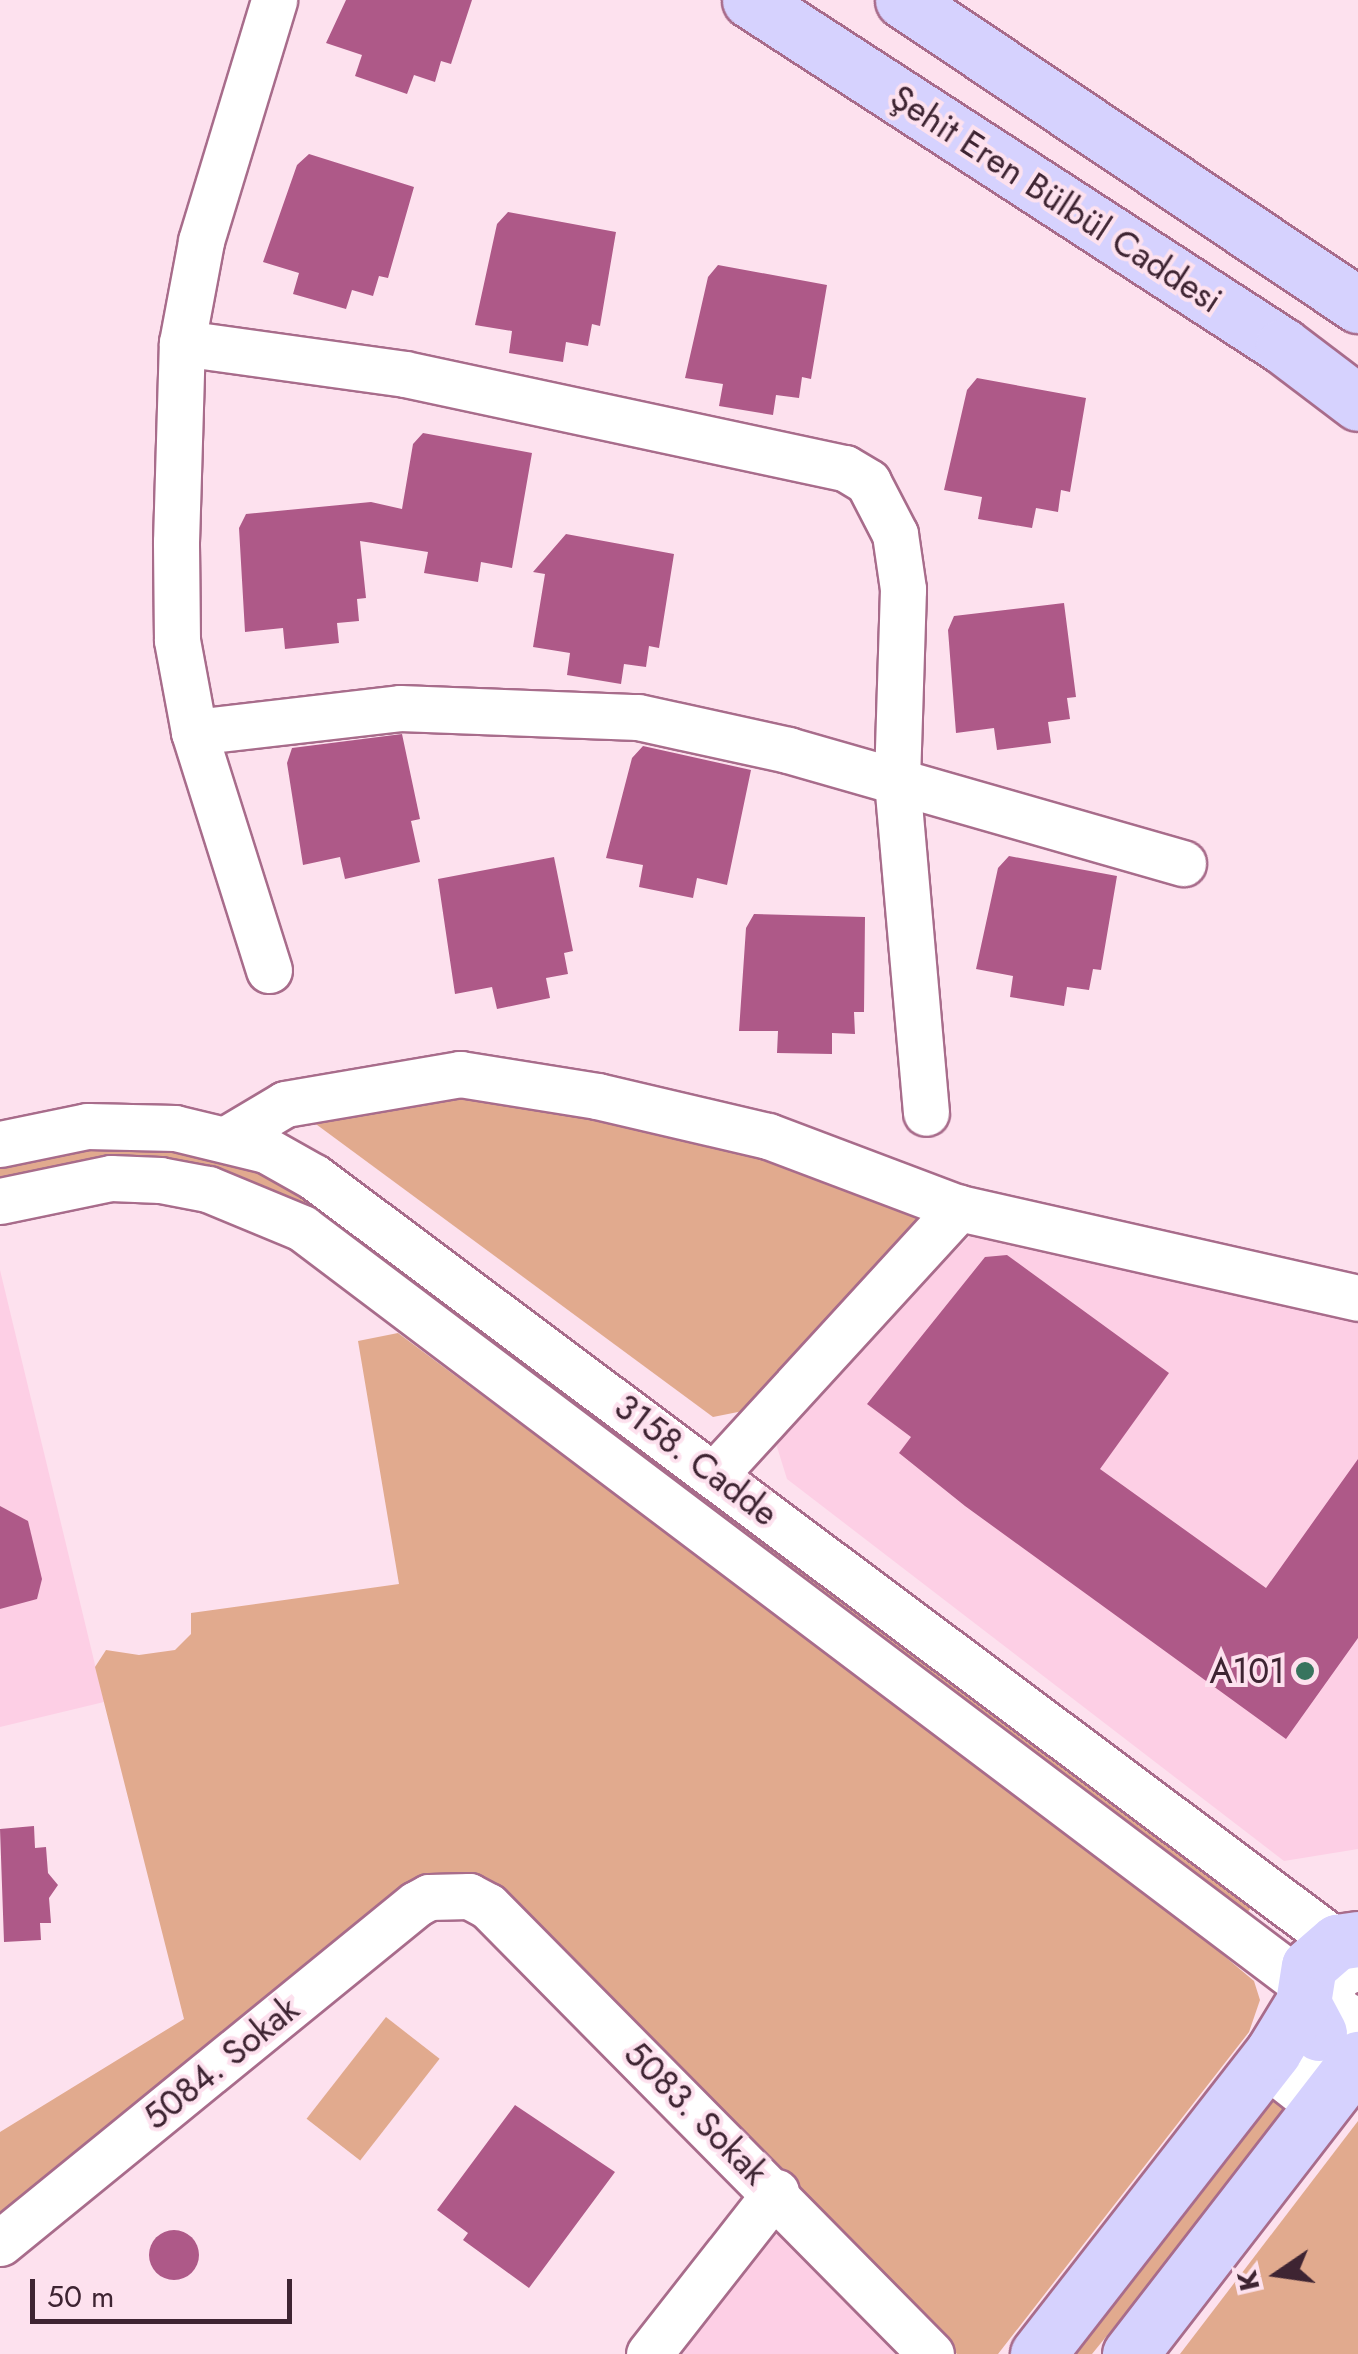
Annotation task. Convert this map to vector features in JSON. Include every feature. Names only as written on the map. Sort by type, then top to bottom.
[{"type":"main road","name":"Şehit Eren Bülbül Caddesi","points":[[750,0],[1282,346],[1358,403]]},
{"type":"main road","points":[[903,0],[1358,305]]},
{"type":"main road","points":[[1333,1958],[1320,2034],[1358,2047]]},
{"type":"main road","points":[[1038,2354],[1273,2052],[1333,1958]]},
{"type":"main road","points":[[1130,2354],[1358,2059]]},
{"type":"street","points":[[269,970],[194,732],[177,640],[182,343],[201,242],[274,0]]},
{"type":"street","points":[[182,343],[404,374],[845,468],[868,482],[895,534],[905,682],[897,782],[926,1113]]},
{"type":"street","points":[[194,732],[400,708],[638,716],[897,782],[1183,862]]},
{"type":"street","points":[[228,1138],[285,1104],[460,1074],[597,1096],[768,1136],[959,1208],[1358,1298]]},
{"type":"street","name":"3158. Cadde","points":[[0,1144],[128,1124],[228,1138],[314,1177],[716,1474],[1333,1958]]},
{"type":"street","name":"3158. Cadde","points":[[0,1201],[111,1178],[160,1180],[227,1196],[302,1228],[1333,1958]]},
{"type":"street","points":[[716,1474],[959,1208]]},
{"type":"street","name":"5083. Sokak","points":[[448,1894],[488,1906],[776,2192],[931,2354]]},
{"type":"street","name":"5084. Sokak","points":[[0,2244],[416,1904],[448,1894]]},
{"type":"street","points":[[1333,1958],[1338,1975],[1331,1992],[1335,2008],[1358,2021]]},
{"type":"street","points":[[650,2354],[776,2192]]},
{"type":"shaded area","points":[[489,1093],[722,1144],[931,1215],[763,1407],[713,1417],[309,1119]]},
{"type":"shaded area","points":[[143,1142],[244,1164],[307,1196],[1253,1905],[1244,1917],[329,1228],[108,1157],[0,1179],[0,1163],[70,1145]]},
{"type":"shaded area","points":[[979,1227],[1358,1319],[1358,1849],[1284,1861],[787,1479],[773,1434]]},
{"type":"shaded area","points":[[0,1270],[104,1702],[0,1727]]},
{"type":"shaded area","points":[[398,1333],[1159,1901],[1254,1981],[1260,2000],[1249,2032],[998,2354],[957,2354],[489,1886],[451,1874],[432,1876],[0,2231],[0,2132],[184,2019],[95,1667],[106,1650],[139,1655],[175,1650],[191,1634],[191,1613],[399,1584],[358,1341]]},
{"type":"shaded area","points":[[386,2017],[440,2059],[360,2161],[307,2119]]},
{"type":"shaded area","points":[[1277,2073],[1304,2094],[1092,2354],[1066,2354]]},
{"type":"shaded area","points":[[1358,2121],[1358,2354],[1180,2354]]},
{"type":"shaded area","points":[[771,2221],[905,2354],[671,2354]]},
{"type":"building","points":[[346,0],[472,0],[451,64],[441,61],[435,82],[414,75],[407,94],[355,76],[362,55],[326,43]]},
{"type":"building","points":[[309,154],[414,187],[388,278],[379,276],[373,296],[352,290],[346,309],[293,294],[299,273],[263,262],[297,165]]},
{"type":"building","points":[[508,212],[616,232],[600,326],[592,324],[588,346],[566,342],[563,362],[509,353],[512,331],[475,325],[497,224]]},
{"type":"building","points":[[718,265],[827,285],[811,379],[802,377],[799,398],[776,395],[773,415],[719,406],[723,384],[685,378],[708,277]]},
{"type":"building","points":[[977,378],[1086,398],[1070,492],[1061,490],[1058,512],[1036,508],[1032,528],[978,519],[982,497],[944,490],[967,390]]},
{"type":"building","points":[[423,433],[532,453],[512,568],[481,562],[478,582],[424,573],[428,552],[360,541],[366,598],[357,599],[359,621],[337,623],[339,643],[285,649],[283,628],[245,632],[239,528],[246,514],[371,502],[402,509],[413,444]]},
{"type":"building","points":[[566,534],[674,554],[659,648],[649,646],[646,667],[624,664],[621,684],[567,675],[570,653],[533,647],[545,574],[533,572]]},
{"type":"building","points":[[1064,603],[1076,697],[1067,698],[1070,719],[1048,722],[1051,743],[997,750],[994,728],[956,733],[948,630],[954,616]]},
{"type":"building","points":[[402,734],[420,819],[411,821],[420,862],[345,879],[340,857],[303,865],[287,763],[292,748]]},
{"type":"building","points":[[643,746],[751,770],[727,885],[697,878],[693,898],[639,887],[643,865],[606,858],[632,758]]},
{"type":"building","points":[[1009,856],[1117,876],[1101,970],[1093,969],[1089,990],[1067,987],[1064,1006],[1010,997],[1013,976],[976,969],[998,868]]},
{"type":"building","points":[[554,857],[573,951],[564,953],[568,974],[546,978],[550,998],[497,1009],[492,987],[455,994],[438,879]]},
{"type":"building","points":[[754,914],[865,917],[864,1012],[854,1012],[855,1034],[832,1033],[832,1054],[777,1053],[778,1031],[739,1031],[746,928]]},
{"type":"building","points":[[1007,1255],[1169,1373],[1100,1469],[1266,1588],[1358,1459],[1358,1638],[1286,1739],[965,1506],[899,1453],[911,1437],[867,1404],[985,1257]]},
{"type":"building","points":[[0,1506],[28,1521],[42,1579],[37,1599],[0,1609]]},
{"type":"building","points":[[34,1826],[35,1848],[46,1847],[48,1873],[58,1885],[49,1898],[51,1923],[40,1923],[41,1940],[4,1942],[0,1829]]},
{"type":"building","points":[[515,2105],[615,2172],[529,2288],[463,2240],[468,2233],[437,2210]]},
{"type":"building","points":[[174,2230],[192,2237],[199,2255],[192,2273],[174,2280],[156,2273],[149,2255],[156,2237]]},
{"type":"place","name":"A101","points":[[1305,1671]]}]
